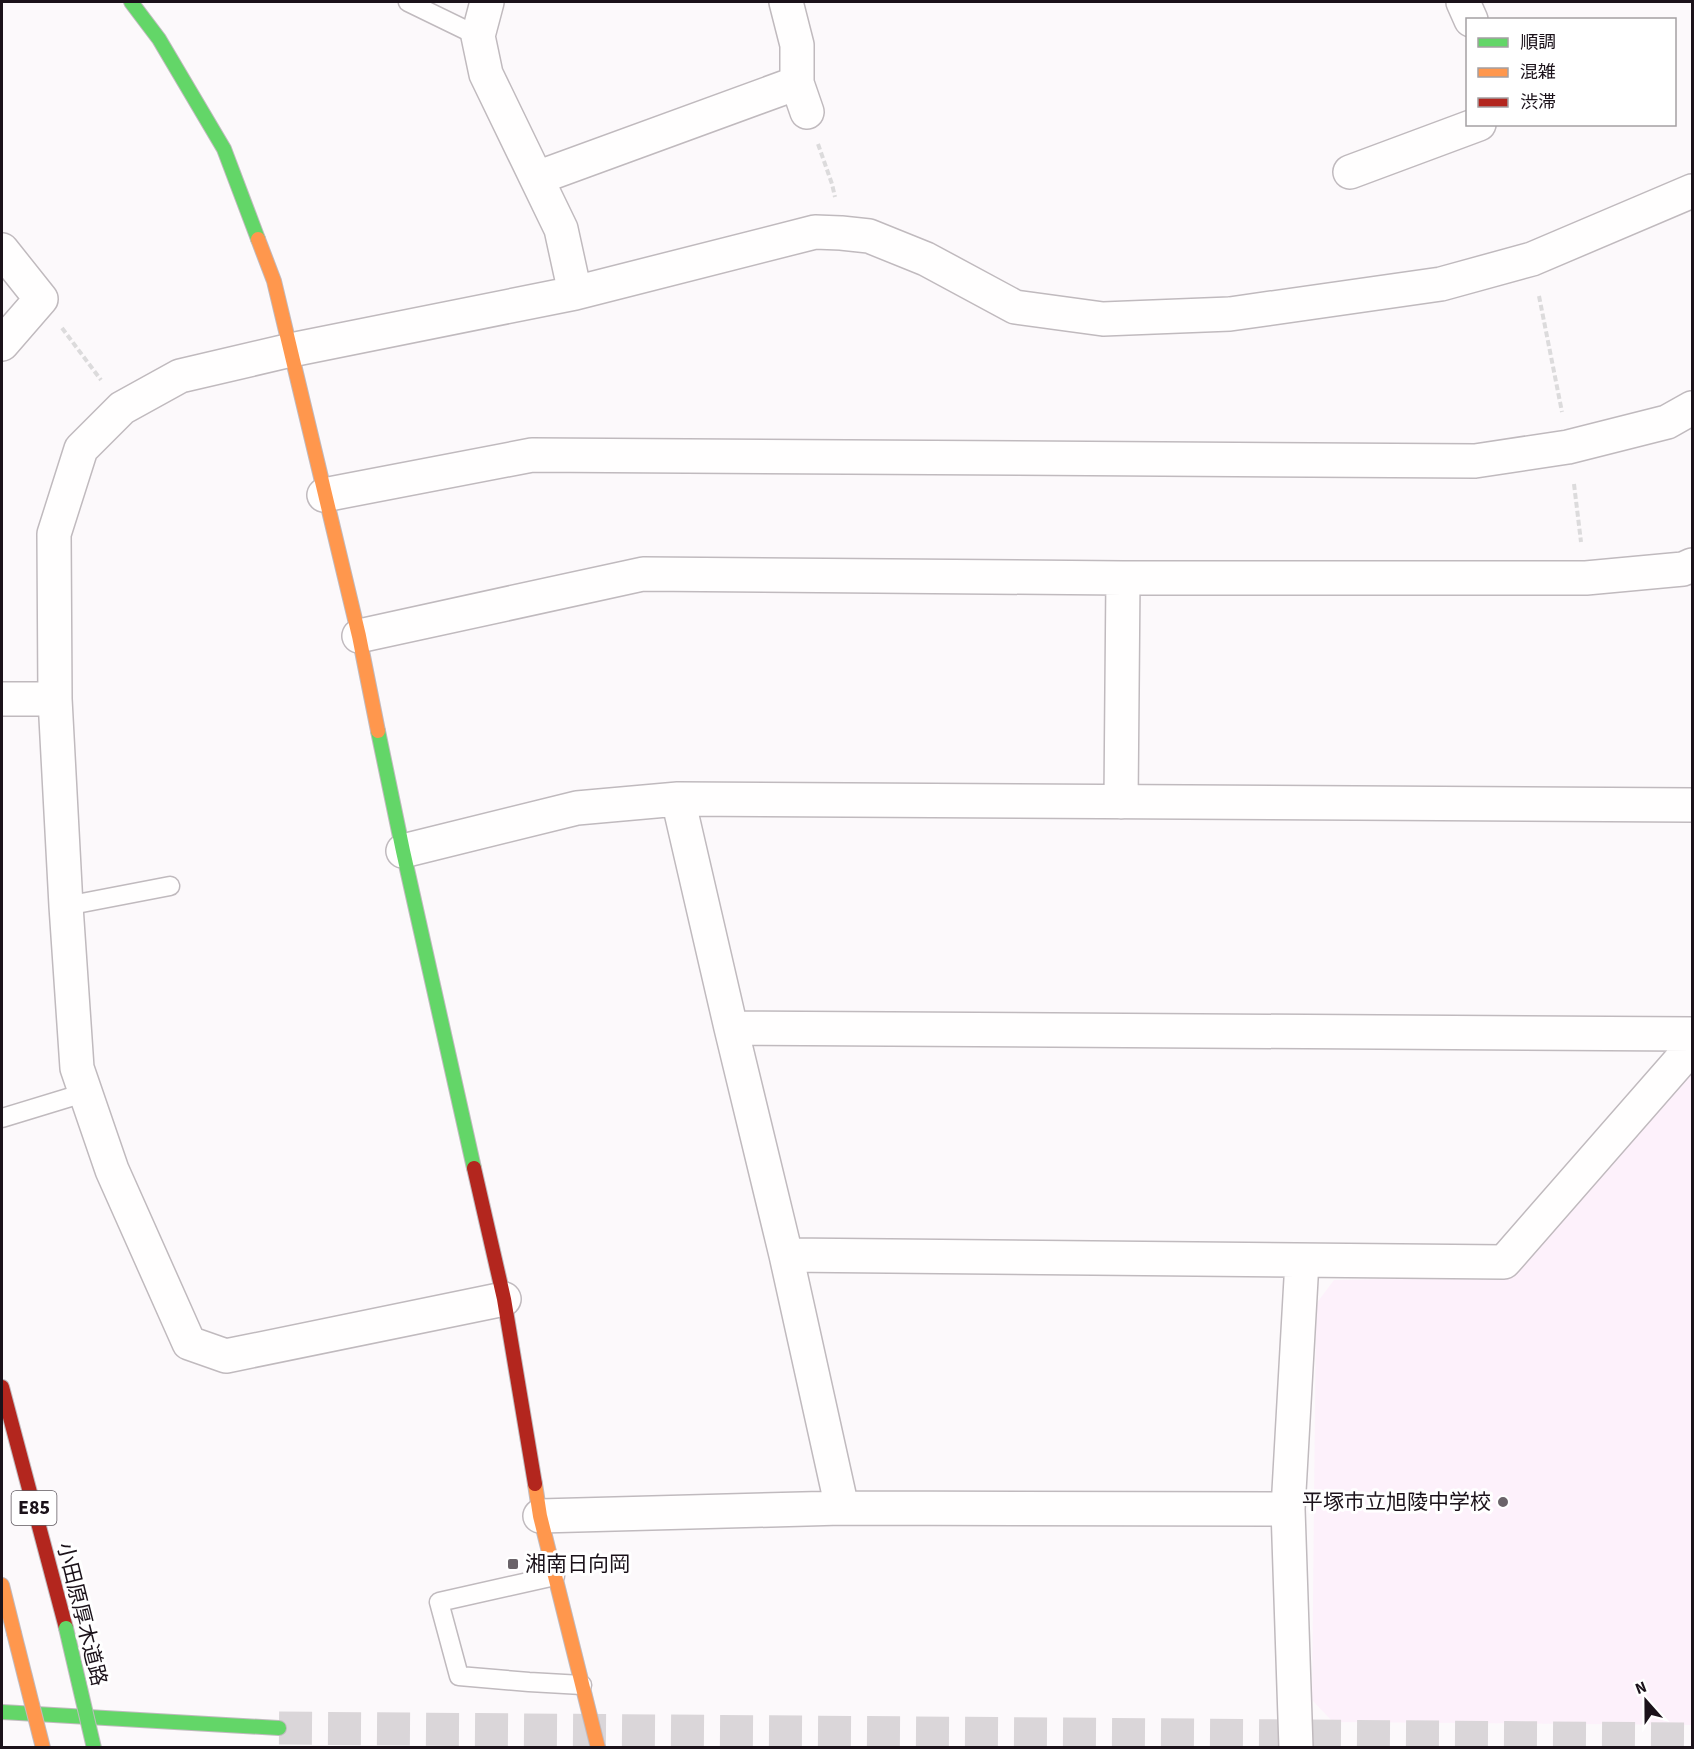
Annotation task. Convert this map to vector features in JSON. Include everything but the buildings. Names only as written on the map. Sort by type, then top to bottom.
[{"type":"main road","points":[[131,2],[159,39],[224,149],[274,281],[359,636],[403,851],[504,1299],[540,1516],[598,1748]]},
{"type":"main road","name":"小田原厚木道路","points":[[2,1387],[66,1628],[94,1748]]},
{"type":"main road","points":[[2,1585],[43,1748]]},
{"type":"main road","points":[[2,1712],[279,1728]]},
{"type":"street","points":[[487,2],[478,36],[486,74],[561,229],[575,293]]},
{"type":"street","points":[[537,178],[802,98],[797,45],[786,2]]},
{"type":"street","points":[[1463,2],[1470,18]]},
{"type":"street","points":[[1350,172],[1474,126]]},
{"type":"street","points":[[504,1299],[226,1356],[189,1343],[112,1170],[77,1068],[56,699],[54,534],[81,449],[122,408],[180,376],[575,293],[815,232],[841,232],[869,236],[926,259],[1015,307],[1103,319],[1230,314],[1441,284],[1532,260],[1692,191]]},
{"type":"street","points":[[2,250],[40,299],[2,344]]},
{"type":"street","points":[[324,495],[532,455],[1475,461],[1568,447],[1667,422],[1692,408]]},
{"type":"street","points":[[359,636],[643,574],[1123,578],[1586,578],[1683,569],[1692,564]]},
{"type":"street","points":[[1121,802],[1123,578]]},
{"type":"street","points":[[2,699],[56,699]]},
{"type":"street","points":[[678,799],[730,1028],[786,1254],[842,1508]]},
{"type":"street","points":[[403,851],[577,808],[678,799],[1692,805]]},
{"type":"street","points":[[730,1028],[1692,1034]]},
{"type":"street","points":[[786,1254],[1504,1262],[1692,1047]]},
{"type":"street","points":[[1296,1748],[1288,1509],[1302,1261]]},
{"type":"street","points":[[540,1516],[842,1508],[1288,1509]]},
{"type":"lane","points":[[408,2],[478,36]]},
{"type":"lane","points":[[66,906],[170,886]]},
{"type":"lane","points":[[4,1117],[84,1093]]},
{"type":"lane","points":[[555,1576],[439,1602],[459,1676],[582,1685]]},
{"type":"path","points":[[1532,260],[1562,416]]},
{"type":"path","points":[[40,299],[122,408]]},
{"type":"path","points":[[1573,475],[1586,578]]},
{"type":"shaded area","name":"平塚市立旭陵中学校","points":[[1692,1070],[1692,1725],[1333,1722],[1312,1700],[1316,1304],[1334,1280],[1512,1276]]},
{"type":"tunnel","points":[[279,1728],[1692,1739]]},
{"type":"traffic: fast","points":[[131,2],[159,39],[224,149],[258,239]]},
{"type":"traffic: fast","points":[[378,731],[474,1168]]},
{"type":"traffic: fast","points":[[66,1628],[94,1748]]},
{"type":"traffic: fast","points":[[2,1712],[279,1728]]},
{"type":"traffic: slow","points":[[258,239],[274,281],[359,636],[378,731]]},
{"type":"traffic: slow","points":[[535,1484],[540,1516],[598,1748]]},
{"type":"traffic: slow","points":[[2,1585],[14,1633]]},
{"type":"traffic: slow","points":[[14,1633],[43,1748]]},
{"type":"traffic: jam","points":[[474,1168],[504,1299],[535,1484]]},
{"type":"traffic: jam","points":[[2,1387],[66,1628]]},
{"type":"place","name":"平塚市立旭陵中学校","points":[[1503,1502]]},
{"type":"place","name":"湘南日向岡","points":[[513,1564]]}]
